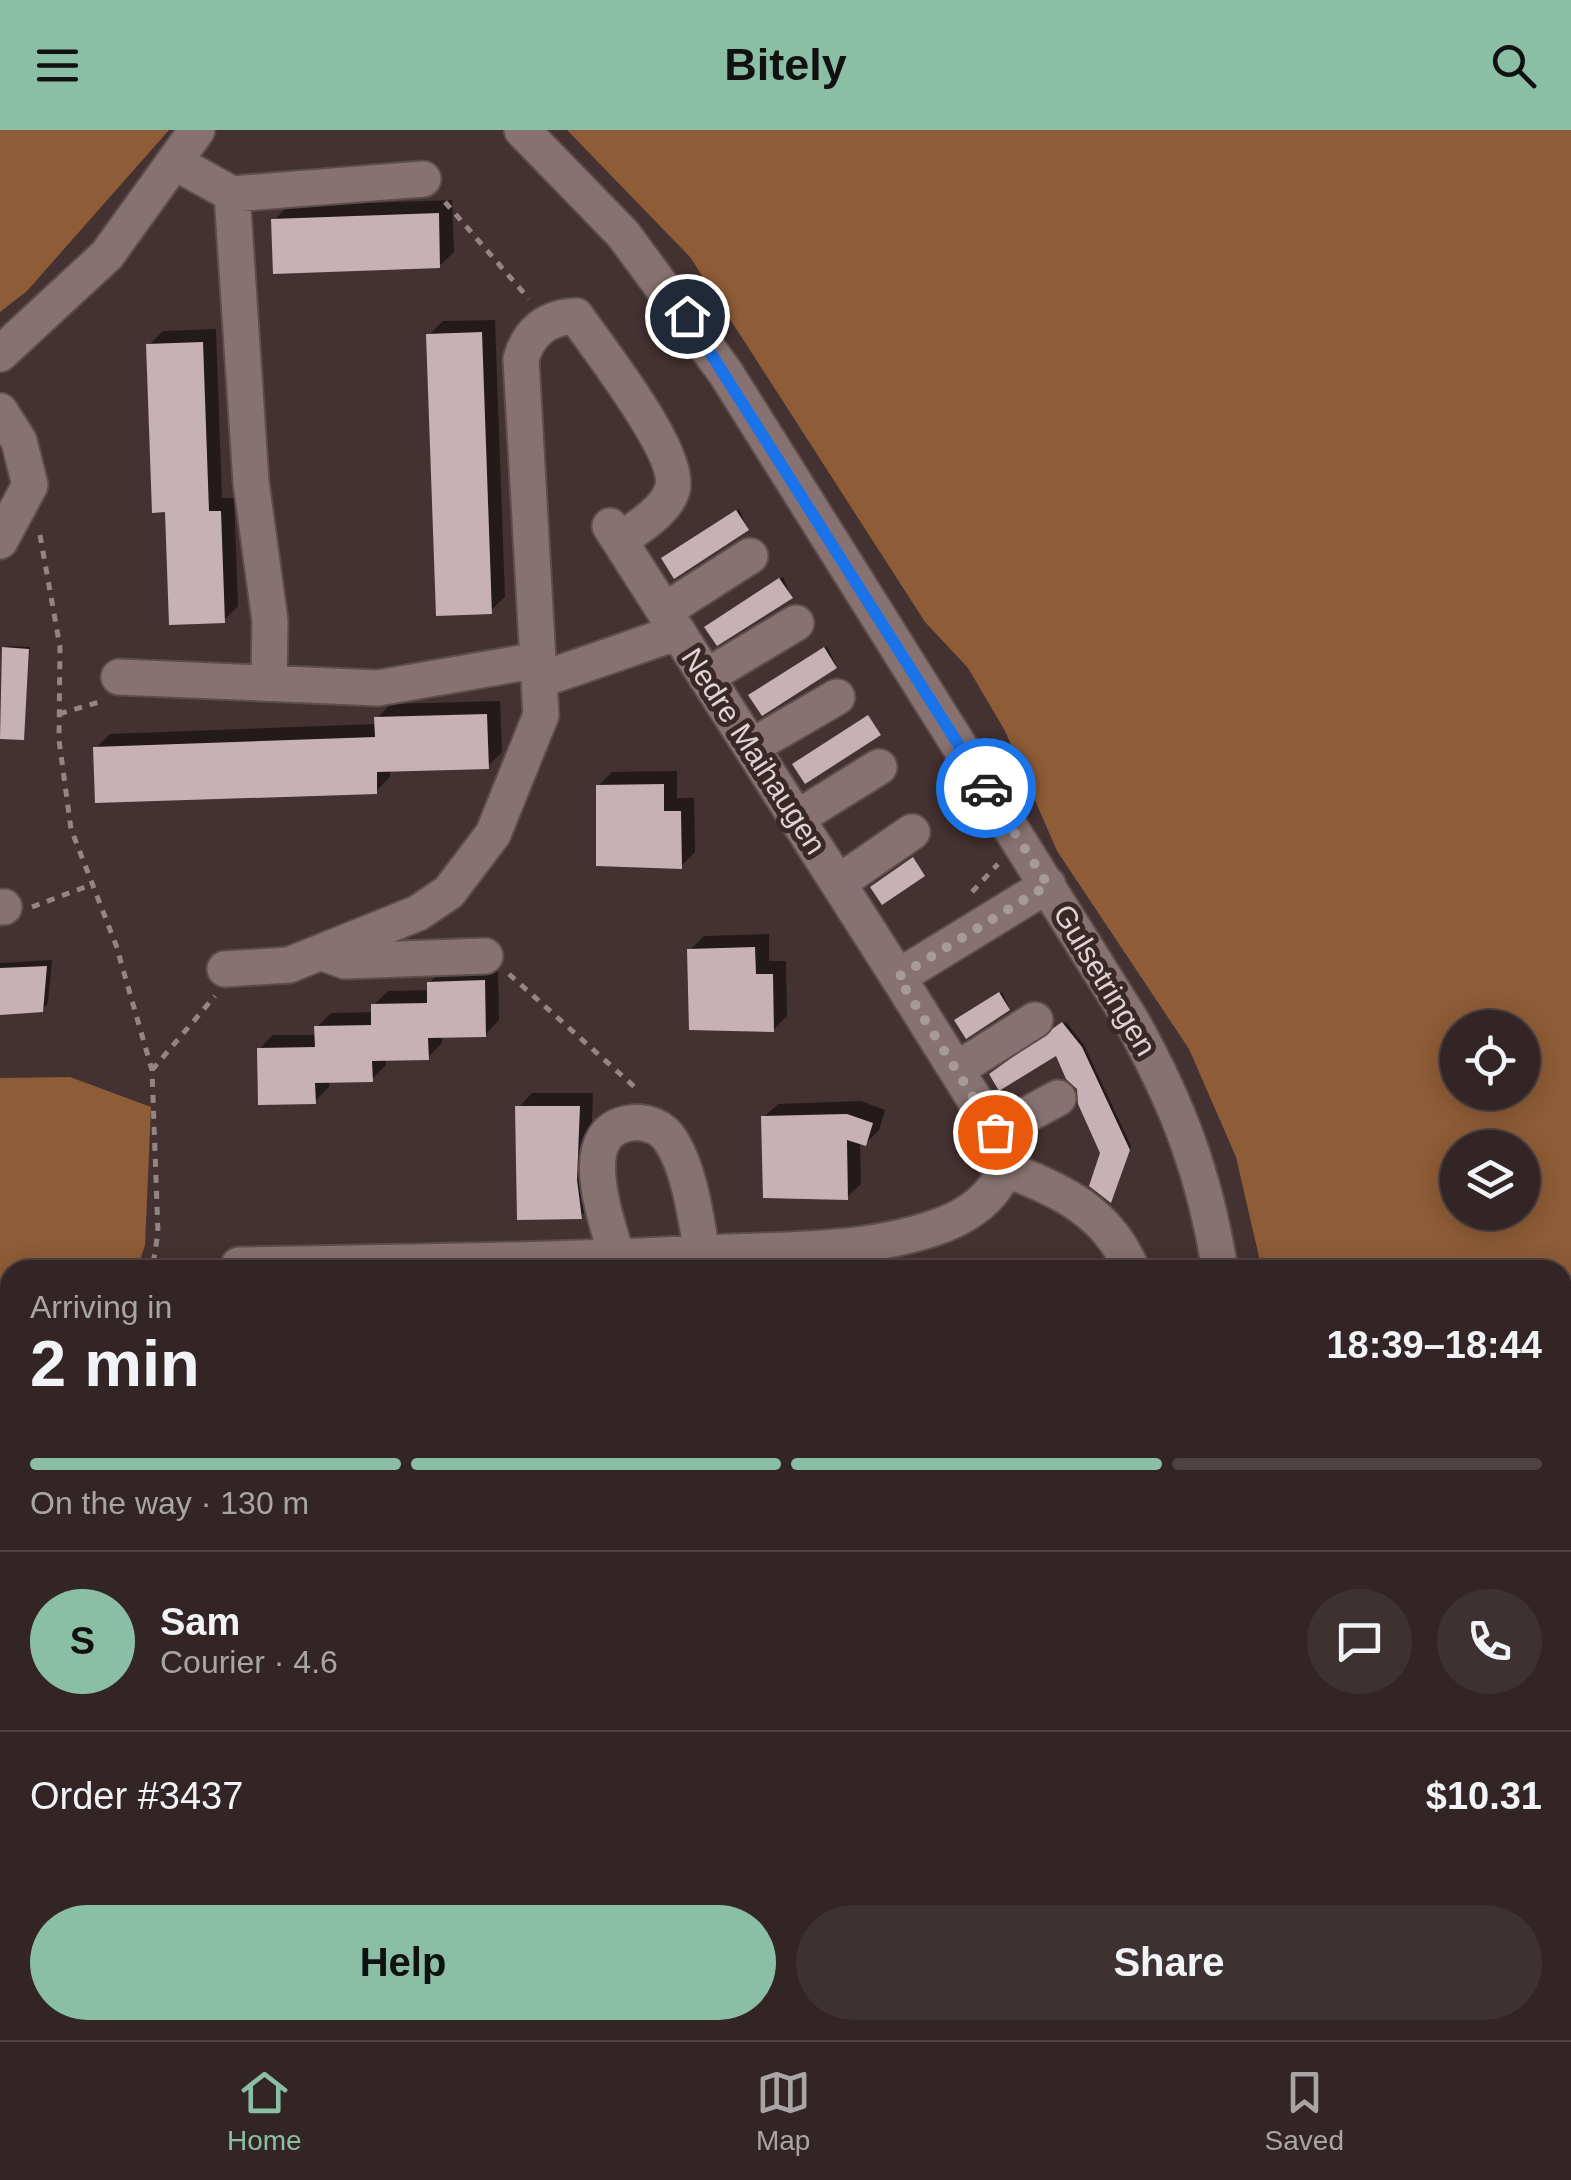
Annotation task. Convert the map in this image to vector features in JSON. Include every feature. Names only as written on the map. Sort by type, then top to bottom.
[{"type":"street","points":[[0,354],[108,255],[197,130]]},
{"type":"street","name":"Gulsetringen","points":[[522,130],[592,199],[687,316],[1048,885],[1131,1020],[1185,1124],[1203,1180],[1218,1260]]},
{"type":"street","points":[[176,163],[232,194],[423,180]]},
{"type":"street","points":[[232,194],[251,482],[270,621],[269,682]]},
{"type":"street","points":[[224,968],[274,967],[322,953],[418,913],[449,892],[474,866],[507,805],[541,714],[532,623],[521,359],[535,332],[562,318]]},
{"type":"street","name":"Nedre Maihaugen","points":[[562,318],[654,432],[672,474],[674,486],[664,504],[615,534],[995,1132],[1005,1169]]},
{"type":"street","points":[[0,411],[19,441],[30,485],[0,541]]},
{"type":"street","points":[[118,677],[378,688],[539,670],[671,622],[750,556]]},
{"type":"street","points":[[706,677],[796,623]]},
{"type":"street","points":[[751,747],[838,697]]},
{"type":"street","points":[[796,818],[879,767]]},
{"type":"street","points":[[838,883],[912,832]]},
{"type":"street","points":[[898,977],[1048,885]]},
{"type":"street","points":[[322,953],[345,960],[485,956]]},
{"type":"street","points":[[956,1070],[1035,1020]]},
{"type":"street","points":[[995,1132],[1058,1098]]},
{"type":"street","points":[[617,1258],[598,1166],[602,1140],[616,1127],[628,1123],[662,1130],[676,1152],[717,1258]]},
{"type":"street","points":[[509,1260],[783,1260],[900,1237],[947,1223],[986,1200],[1005,1169],[1082,1204],[1124,1250],[1128,1260]]},
{"type":"path","points":[[423,180],[562,318]]},
{"type":"path","points":[[30,485],[58,623],[59,714],[70,829],[116,945],[152,1070],[158,1233],[154,1260]]},
{"type":"path","points":[[59,714],[97,703],[118,677]]},
{"type":"path","points":[[2,907],[41,907],[93,884]]},
{"type":"path","points":[[485,956],[639,1091],[653,1107],[662,1130]]},
{"type":"path","points":[[152,1070],[218,991],[224,968]]},
{"type":"shaded area","points":[[0,130],[169,130],[27,291],[0,312]]},
{"type":"shaded area","points":[[567,130],[1571,130],[1571,1260],[1260,1260],[1236,1157],[1189,1049],[1057,851],[1005,731],[968,668],[925,622],[690,257]]},
{"type":"shaded area","points":[[70,1077],[151,1107],[145,1245],[140,1260],[0,1260],[0,1078]]},
{"type":"building","points":[[439,213],[440,268],[273,274],[271,219]]},
{"type":"building","points":[[482,332],[492,614],[436,616],[426,334]]},
{"type":"building","points":[[203,342],[209,511],[221,511],[225,623],[169,625],[165,512],[152,513],[146,344]]},
{"type":"building","points":[[736,510],[749,530],[674,579],[661,558]]},
{"type":"building","points":[[779,578],[793,598],[717,646],[704,627]]},
{"type":"building","points":[[2,647],[29,649],[24,740],[0,739]]},
{"type":"building","points":[[824,647],[837,668],[762,716],[748,695]]},
{"type":"building","points":[[487,714],[489,769],[377,772],[377,794],[95,803],[93,747],[375,737],[374,717]]},
{"type":"building","points":[[868,715],[881,735],[805,784],[792,764]]},
{"type":"building","points":[[664,784],[664,811],[681,811],[682,869],[596,866],[596,785]]},
{"type":"building","points":[[913,857],[925,876],[882,905],[870,887]]},
{"type":"building","points":[[755,947],[756,974],[773,974],[774,1032],[689,1030],[687,949]]},
{"type":"building","points":[[47,966],[43,1012],[0,1015],[0,968]]},
{"type":"building","points":[[485,980],[486,1037],[428,1038],[429,1060],[372,1061],[373,1082],[315,1083],[316,1104],[258,1105],[257,1048],[315,1047],[314,1026],[371,1025],[371,1004],[427,1003],[427,982]]},
{"type":"building","points":[[999,992],[1010,1010],[966,1039],[954,1020]]},
{"type":"building","points":[[1062,1022],[1082,1047],[1130,1150],[1111,1203],[1089,1186],[1100,1153],[1078,1104],[1077,1089],[1066,1079],[1056,1056],[999,1091],[989,1074]]},
{"type":"building","points":[[515,1106],[580,1106],[577,1180],[582,1219],[517,1220]]},
{"type":"building","points":[[847,1114],[873,1123],[866,1146],[847,1140],[848,1200],[763,1198],[761,1116]]},
{"type":"way so far","points":[[986,788],[1048,885],[898,977],[995,1132]]},
{"type":"route","points":[[687,316],[986,788]]}]
